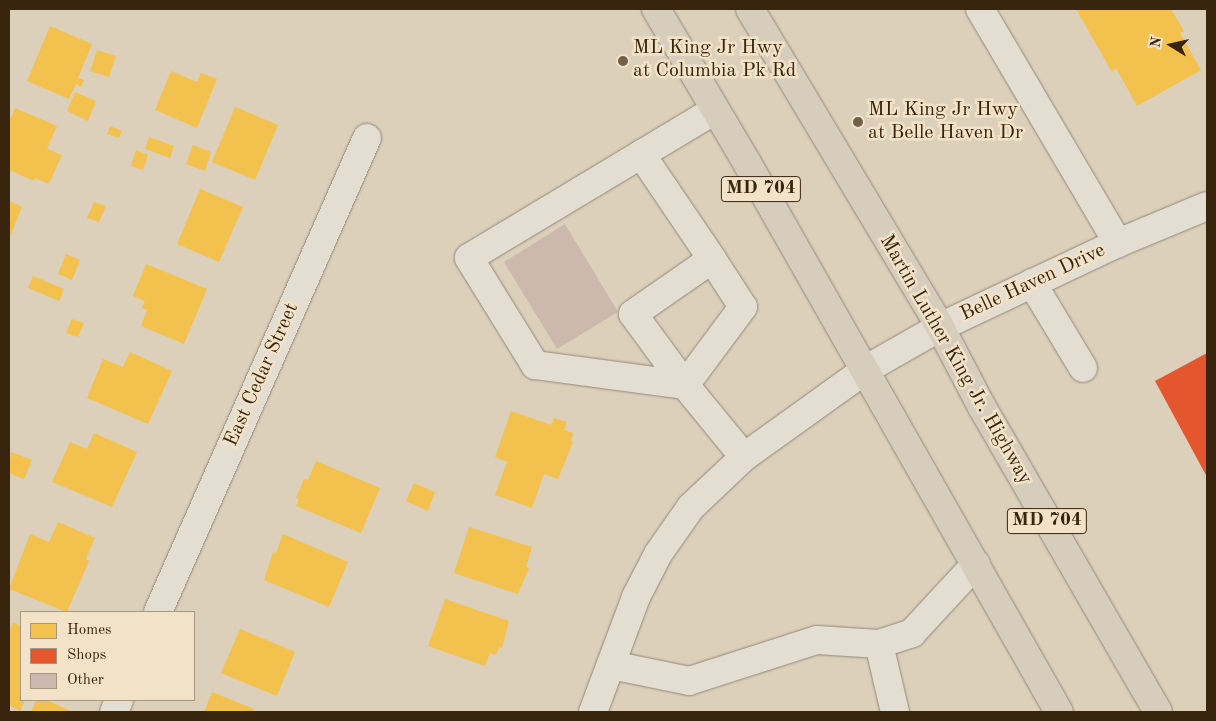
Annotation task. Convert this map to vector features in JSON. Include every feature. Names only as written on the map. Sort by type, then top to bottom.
[{"type":"main road","name":"MD 704","points":[[656,9],[716,110],[1060,712]]},
{"type":"main road","name":"Martin Luther King Jr. Highway","points":[[750,9],[940,327],[982,407],[1158,712]]},
{"type":"street","points":[[980,9],[1118,243]]},
{"type":"street","points":[[685,385],[535,365],[469,258],[716,110]]},
{"type":"street","name":"East Cedar Street","points":[[158,611],[367,138]]},
{"type":"street","points":[[641,154],[743,307],[685,385]]},
{"type":"street","name":"Belle Haven Drive","points":[[593,712],[636,597],[658,554],[691,508],[744,457],[865,370],[940,327],[1118,243],[1207,206]]},
{"type":"street","points":[[712,259],[633,314],[685,385],[744,457]]},
{"type":"street","points":[[1032,283],[1083,368]]},
{"type":"street","points":[[611,665],[689,681],[817,640],[879,644],[912,633],[976,564]]},
{"type":"street","points":[[879,644],[895,712]]},
{"type":"building: Homes","points":[[1076,9],[1171,9],[1184,31],[1180,33],[1201,70],[1137,106],[1116,68],[1112,72]]},
{"type":"building: Homes","points":[[50,26],[92,44],[78,78],[84,80],[81,87],[76,84],[69,99],[27,81]]},
{"type":"building: Homes","points":[[97,50],[116,56],[109,77],[90,71]]},
{"type":"building: Homes","points":[[171,71],[197,82],[201,73],[217,79],[197,128],[155,110]]},
{"type":"building: Homes","points":[[75,92],[96,101],[88,121],[67,111]]},
{"type":"building: Homes","points":[[235,107],[278,125],[255,180],[212,162]]},
{"type":"building: Homes","points":[[15,108],[57,126],[47,149],[62,155],[49,184],[35,178],[34,181],[9,170],[9,123]]},
{"type":"building: Homes","points":[[110,126],[122,131],[119,138],[107,134]]},
{"type":"building: Homes","points":[[149,137],[174,146],[170,158],[145,149]]},
{"type":"building: Homes","points":[[193,145],[211,152],[205,171],[186,164]]},
{"type":"building: Homes","points":[[136,150],[148,155],[143,170],[131,166]]},
{"type":"building: Homes","points":[[200,189],[243,207],[219,262],[177,244]]},
{"type":"building: Homes","points":[[9,201],[22,207],[9,239]]},
{"type":"building: Homes","points":[[94,202],[106,206],[99,222],[87,218]]},
{"type":"building: Homes","points":[[66,254],[80,260],[72,280],[58,274]]},
{"type":"building: Homes","points":[[146,264],[207,289],[184,344],[141,326],[147,310],[142,308],[145,301],[133,296]]},
{"type":"building: Homes","points":[[33,276],[64,289],[59,301],[28,288]]},
{"type":"building: Homes","points":[[72,319],[84,323],[78,337],[66,333]]},
{"type":"building: Homes","points":[[130,352],[172,371],[148,424],[87,398],[103,359],[123,367]]},
{"type":"building: Homes","points":[[511,411],[551,425],[554,418],[567,422],[564,430],[573,433],[571,441],[573,442],[558,479],[544,474],[532,508],[495,495],[507,462],[495,457]]},
{"type":"building: Homes","points":[[94,433],[137,452],[112,507],[52,482],[70,442],[87,449]]},
{"type":"building: Homes","points":[[11,452],[32,460],[24,479],[9,473]]},
{"type":"building: Homes","points":[[316,461],[380,488],[361,533],[296,506],[299,499],[296,498],[304,479],[308,480]]},
{"type":"building: Homes","points":[[414,483],[435,492],[428,511],[406,501]]},
{"type":"building: Homes","points":[[58,522],[95,538],[86,559],[89,561],[67,611],[9,589],[30,534],[49,542]]},
{"type":"building: Homes","points":[[469,527],[532,547],[526,567],[529,568],[518,594],[454,573]]},
{"type":"building: Homes","points":[[283,534],[348,562],[329,607],[264,580],[273,552],[276,553]]},
{"type":"building: Homes","points":[[445,599],[509,621],[502,648],[499,647],[496,655],[490,653],[485,666],[428,646]]},
{"type":"building: Homes","points":[[13,622],[20,626],[20,701],[25,701],[20,711],[9,705],[9,632]]},
{"type":"building: Homes","points":[[240,629],[295,652],[277,696],[221,673]]},
{"type":"building: Homes","points":[[212,692],[254,709],[253,712],[204,712]]},
{"type":"building: Homes","points":[[36,701],[48,701],[69,710],[68,712],[31,712]]},
{"type":"building: Shops","points":[[1207,353],[1207,477],[1155,381]]},
{"type":"building: Other","points":[[565,224],[618,312],[557,349],[504,262]]},
{"type":"place","name":"ML King Jr Hwy at Columbia Pk Rd","points":[[623,61]]},
{"type":"place","name":"ML King Jr Hwy at Belle Haven Dr","points":[[858,122]]}]
